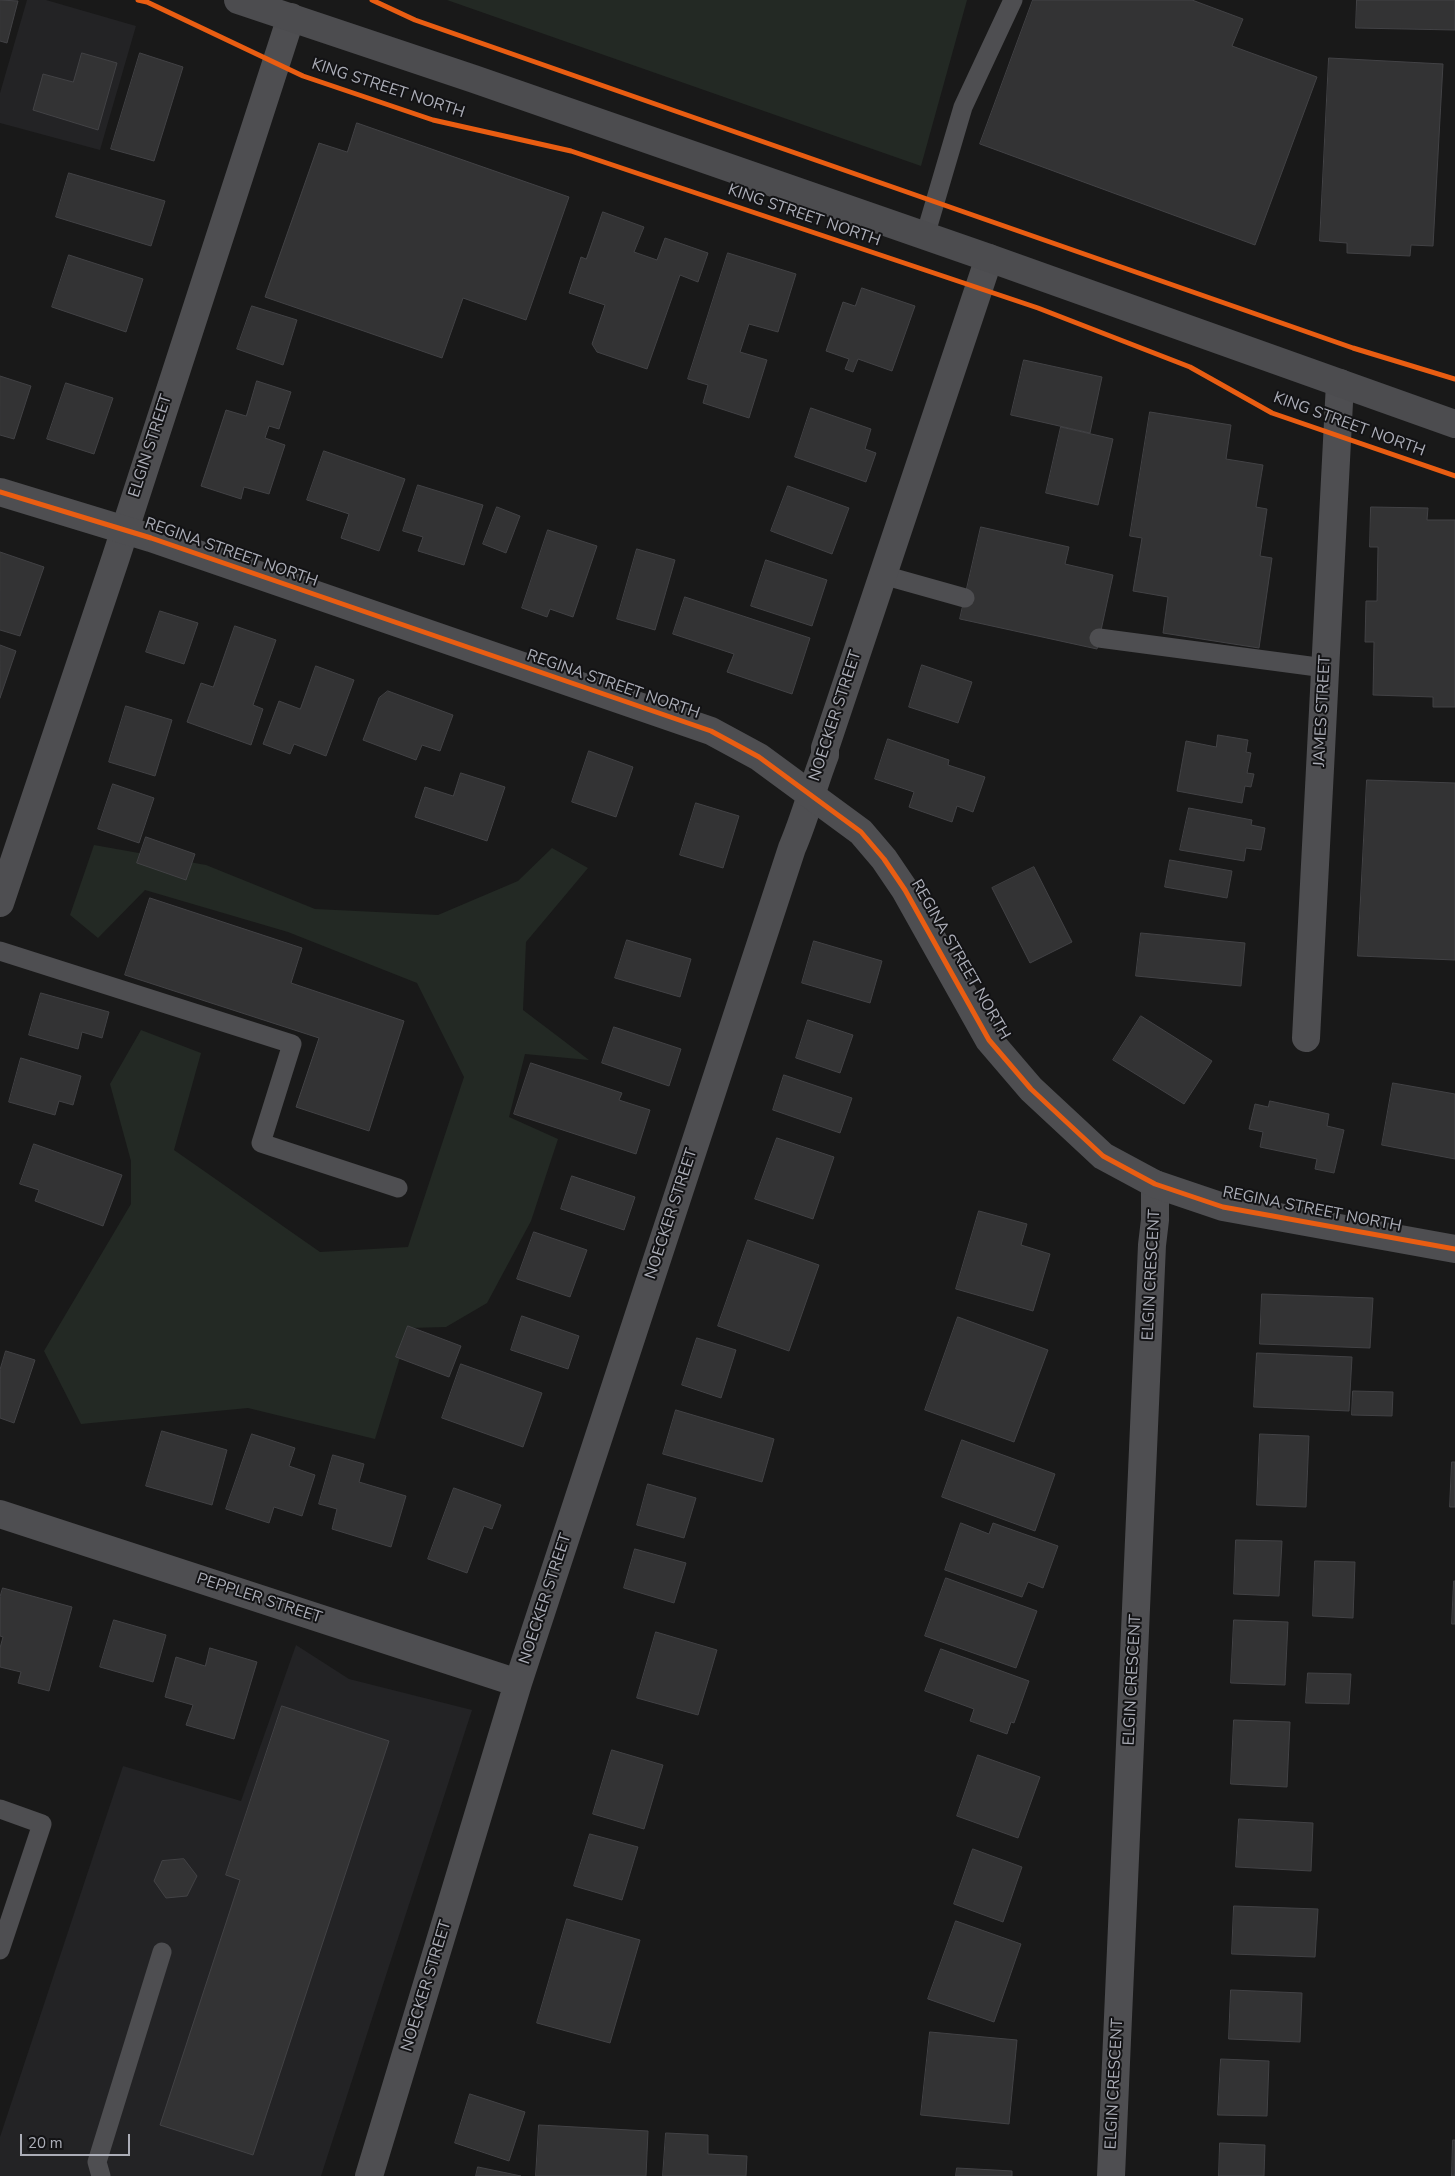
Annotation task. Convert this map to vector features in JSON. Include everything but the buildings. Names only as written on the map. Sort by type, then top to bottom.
[{"type":"main road","name":"KING STREET NORTH","points":[[238,0],[989,258],[1455,424]]},
{"type":"street","name":"ELGIN STREET","points":[[0,903],[125,530],[291,17]]},
{"type":"street","name":"NOECKER STREET","points":[[369,2176],[518,1683],[792,848],[799,832],[810,793],[825,755],[825,748],[989,258]]},
{"type":"street","name":"JAMES STREET","points":[[1306,1038],[1340,383]]},
{"type":"street","name":"REGINA STREET NORTH","points":[[0,492],[125,530],[710,731],[759,757],[861,832],[884,859],[905,890],[989,1040],[1031,1088],[1103,1156],[1155,1184],[1224,1207],[1455,1249]]},
{"type":"street","name":"ELGIN CRESCENT","points":[[1111,2176],[1155,1220],[1155,1184]]},
{"type":"street","name":"PEPPLER STREET","points":[[0,1514],[518,1683]]},
{"type":"lane","points":[[925,236],[963,106],[1013,0]]},
{"type":"lane","points":[[883,575],[965,598]]},
{"type":"lane","points":[[1099,638],[1325,668]]},
{"type":"lane","points":[[0,951],[292,1044],[261,1143],[398,1188]]},
{"type":"lane","points":[[0,1809],[42,1824],[0,1950]]},
{"type":"lane","points":[[101,2176],[97,2162],[162,1952]]},
{"type":"shaded area","points":[[27,0],[46,0],[136,26],[100,150],[0,123],[0,93]]},
{"type":"shaded area","points":[[447,0],[967,0],[921,166]]},
{"type":"shaded area","points":[[94,845],[206,865],[315,909],[438,915],[518,881],[552,848],[588,868],[526,942],[523,1010],[589,1060],[525,1054],[509,1117],[558,1139],[531,1221],[487,1303],[446,1327],[409,1328],[375,1439],[248,1408],[81,1424],[44,1351],[131,1204],[131,1161],[110,1084],[141,1030],[201,1053],[174,1150],[320,1252],[408,1247],[464,1077],[417,983],[288,932],[145,890],[98,938],[70,915]]},
{"type":"shaded area","points":[[296,1645],[349,1679],[472,1710],[321,2176],[0,2176],[0,2137],[123,1766],[241,1801]]},
{"type":"cycle path","points":[[138,0],[147,2],[303,76],[433,120],[571,151],[1038,308],[1190,367],[1272,413],[1455,476]]},
{"type":"cycle path","points":[[372,0],[415,20],[1353,348],[1455,379]]},
{"type":"cycle path","points":[[0,492],[151,538],[711,731],[759,757],[861,832],[884,859],[905,890],[989,1040],[1031,1089],[1103,1156],[1155,1184],[1223,1207],[1455,1249]]}]
